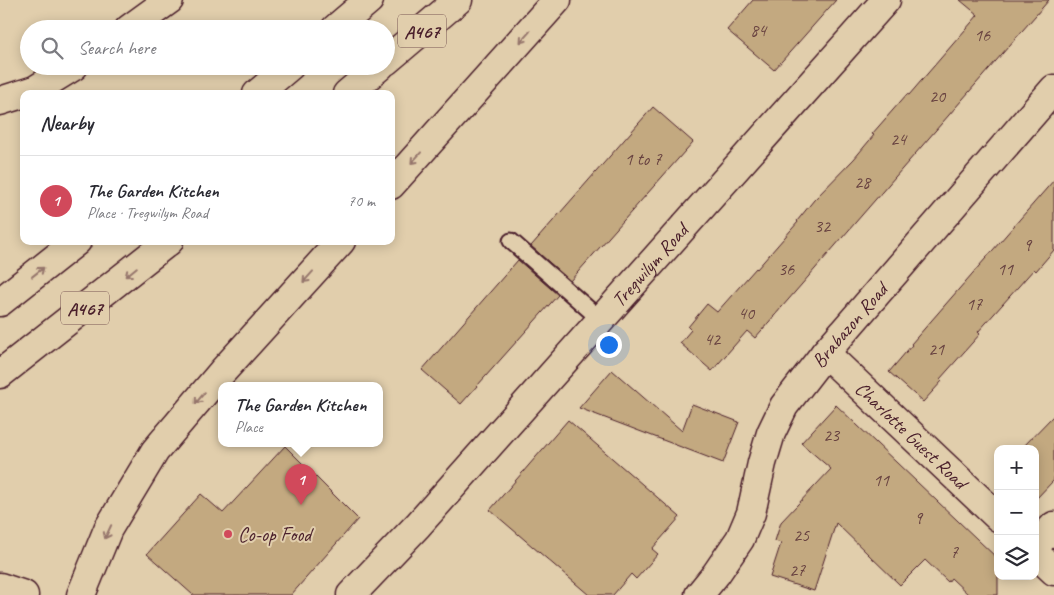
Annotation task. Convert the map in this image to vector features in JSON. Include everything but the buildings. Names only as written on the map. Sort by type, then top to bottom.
[{"type":"street","points":[[142,20],[169,0]]},
{"type":"street","points":[[346,20],[369,0]]},
{"type":"street","name":"A467","points":[[395,53],[458,0]]},
{"type":"street","points":[[395,181],[557,0]]},
{"type":"street","name":"Tregwilym Road","points":[[352,595],[418,525],[886,0]]},
{"type":"street","points":[[35,90],[59,75]]},
{"type":"street","points":[[262,90],[279,75]]},
{"type":"street","name":"A467","points":[[352,90],[369,75]]},
{"type":"street","name":"Brabazon Road","points":[[699,595],[740,539],[751,513],[771,433],[784,406],[825,353],[1053,91]]},
{"type":"street","points":[[0,101],[20,95]]},
{"type":"street","name":"A467","points":[[0,302],[72,245]]},
{"type":"street","name":"A467","points":[[0,374],[164,245]]},
{"type":"street","points":[[82,595],[108,529],[155,451],[222,372],[337,245]]},
{"type":"street","name":"Charlotte Guest Road","points":[[825,353],[994,513]]},
{"type":"street","points":[[1039,542],[1054,526]]},
{"type":"street","points":[[1039,557],[1054,571]]},
{"type":"street","points":[[0,587],[24,595]]},
{"type":"lane","points":[[511,241],[601,320]]},
{"type":"place","name":"The Garden Kitchen","points":[[301,505]]},
{"type":"place","name":"Co-op Food","points":[[228,534]]}]
